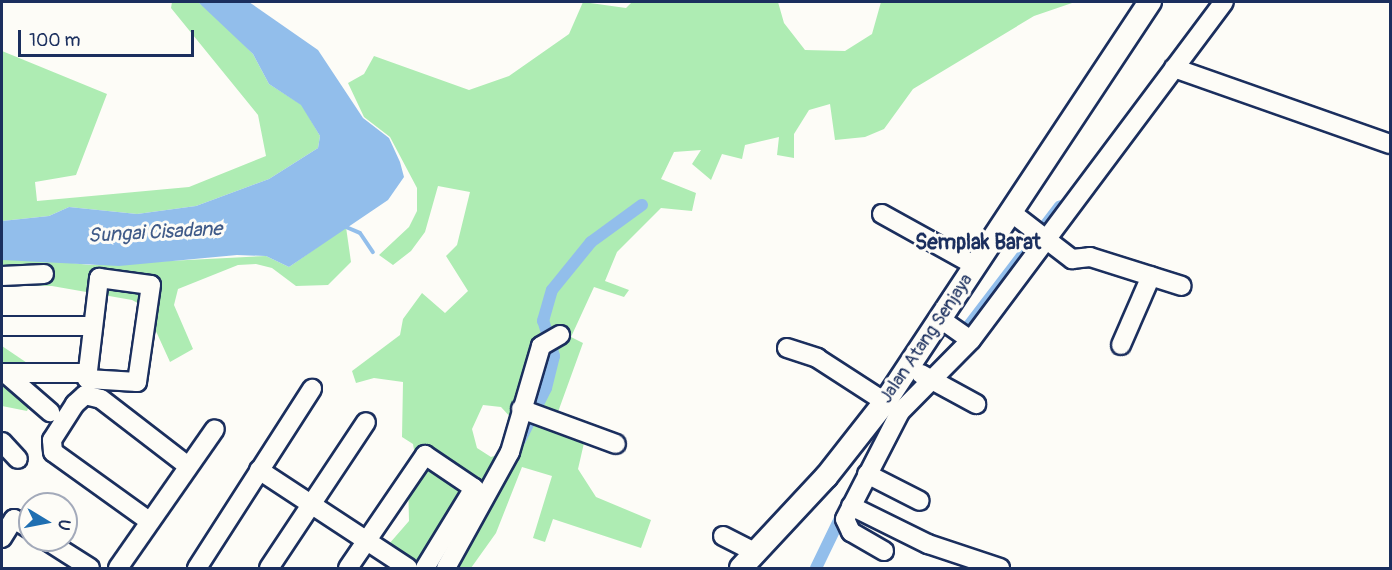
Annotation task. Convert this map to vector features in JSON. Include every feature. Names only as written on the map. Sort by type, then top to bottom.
[{"type":"main road","name":"Jalan Atang Senjaya","points":[[749,561],[864,461],[885,402],[920,373],[959,332],[975,266],[1150,2]]},
{"type":"street","points":[[884,551],[851,532],[845,519],[864,461],[900,412],[920,373],[1046,239],[1224,2]]},
{"type":"street","points":[[1174,68],[1390,144]]},
{"type":"street","points":[[1012,213],[1075,260],[1089,256],[1182,286]]},
{"type":"street","points":[[882,214],[975,266]]},
{"type":"street","points":[[2,276],[44,274]]},
{"type":"street","points":[[1121,345],[1151,276]]},
{"type":"street","points":[[99,278],[151,285],[137,382],[87,379],[88,373],[99,278]]},
{"type":"street","points":[[2,326],[93,326]]},
{"type":"street","points":[[446,568],[510,452],[528,412],[552,338]]},
{"type":"street","points":[[787,348],[817,358],[885,402]]},
{"type":"street","points":[[3,373],[88,373]]},
{"type":"street","points":[[3,373],[50,412]]},
{"type":"street","points":[[920,373],[976,404]]},
{"type":"street","points":[[197,568],[312,389]]},
{"type":"street","points":[[149,521],[53,452],[52,440],[75,404],[85,395],[101,399],[188,466]]},
{"type":"street","points":[[528,412],[616,444]]},
{"type":"street","points":[[269,568],[366,422]]},
{"type":"street","points":[[118,568],[215,429]]},
{"type":"street","points":[[2,442],[18,459]]},
{"type":"street","points":[[348,568],[425,455],[474,488],[425,568]]},
{"type":"street","points":[[864,461],[920,501]]},
{"type":"street","points":[[259,470],[310,506],[408,568]]},
{"type":"street","points":[[851,506],[928,544],[1000,568]]},
{"type":"street","points":[[2,538],[8,515]]},
{"type":"street","points":[[723,536],[749,561]]},
{"type":"street","points":[[65,552],[90,568]]},
{"type":"green space","points":[[172,2],[198,2],[223,23],[253,54],[269,84],[302,105],[320,136],[318,148],[269,179],[196,206],[137,214],[69,207],[49,216],[2,221],[2,51],[107,94],[76,175],[35,182],[37,201],[189,187],[266,156],[258,115],[171,8]]},
{"type":"green space","points":[[583,2],[626,8],[632,2],[778,2],[784,23],[805,50],[845,51],[872,34],[881,2],[1075,2],[1034,16],[913,89],[884,129],[865,137],[835,140],[830,104],[809,110],[794,134],[794,158],[777,155],[779,137],[745,145],[742,159],[722,154],[711,180],[692,164],[701,150],[674,152],[661,179],[696,193],[692,211],[661,208],[617,252],[605,281],[629,290],[624,297],[594,287],[571,337],[583,343],[554,423],[556,434],[584,443],[578,469],[596,497],[651,520],[641,548],[553,519],[545,542],[533,538],[552,476],[522,467],[496,533],[471,568],[414,568],[382,552],[409,521],[408,478],[418,472],[413,444],[402,437],[403,382],[374,378],[356,383],[352,371],[400,335],[403,319],[422,293],[445,313],[468,291],[446,256],[457,245],[470,192],[438,186],[425,232],[411,251],[393,265],[379,255],[409,227],[417,211],[417,188],[390,137],[364,117],[348,83],[364,74],[374,56],[469,90],[509,76],[569,34]],"holes":[[[483,405],[501,407],[513,420],[500,454],[491,457],[477,448],[472,429]]]},
{"type":"green space","points":[[346,227],[351,262],[328,285],[296,286],[272,268],[256,264],[238,265],[178,289],[174,305],[193,349],[170,362],[145,307],[132,300],[52,286],[2,285],[2,260],[18,257],[90,265],[266,256],[289,267]]},
{"type":"green space","points":[[2,346],[36,369],[37,387],[27,411],[2,406]]},
{"type":"water","name":"Sungai Cisadane","points":[[198,2],[249,2],[318,50],[363,118],[389,138],[404,177],[388,200],[289,267],[266,256],[237,255],[119,266],[2,260],[2,221],[49,216],[69,207],[137,214],[196,206],[269,179],[318,148],[320,136],[301,105],[269,84],[253,54]]},
{"type":"waterway","points":[[520,440],[546,388],[554,356],[543,321],[552,290],[591,242],[642,205]]},
{"type":"waterway","points":[[958,340],[1060,206]]},
{"type":"waterway","points":[[346,227],[360,233],[373,252]]},
{"type":"waterway","points":[[816,568],[844,510]]},
{"type":"district","name":"Semplak Barat","points":[[978,243]]}]
